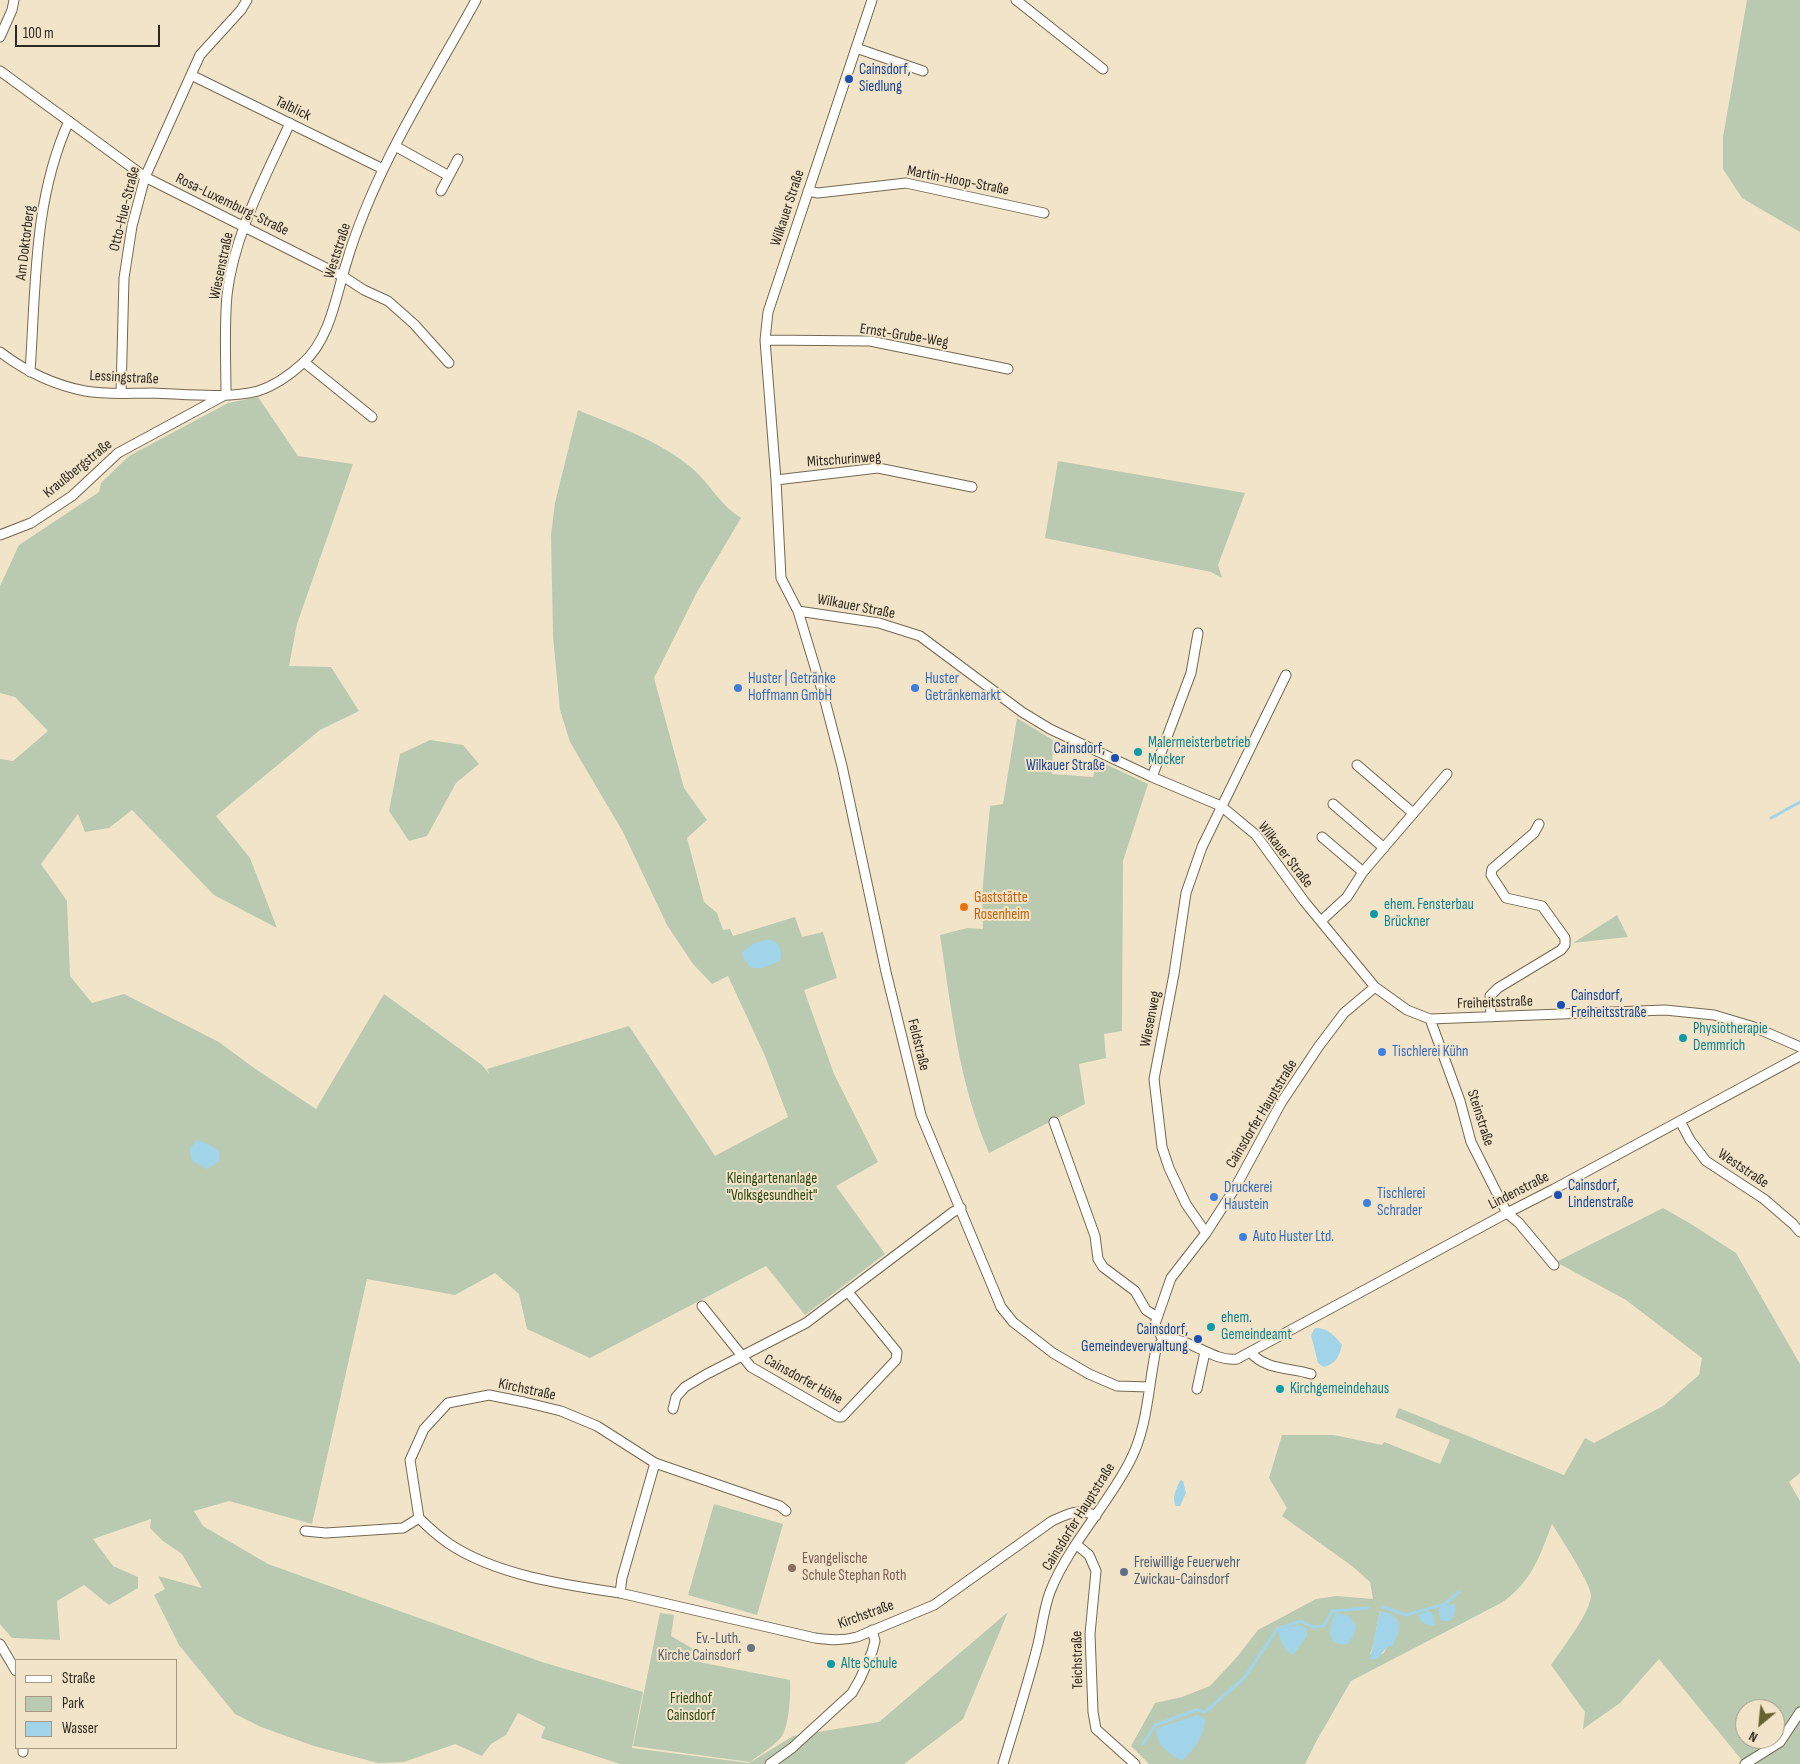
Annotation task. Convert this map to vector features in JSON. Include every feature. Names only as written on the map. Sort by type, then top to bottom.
[{"type":"street","points":[[0,37],[12,10],[14,0]]},
{"type":"street","name":"Otto-Hue-Straße","points":[[120,393],[124,278],[132,226],[145,177],[200,55],[241,10],[247,0]]},
{"type":"street","name":"Weststraße","points":[[226,395],[260,391],[289,374],[304,362],[319,343],[333,310],[353,243],[383,169],[476,0]]},
{"type":"street","name":"Wilkauer Straße","points":[[872,0],[768,312],[765,340],[782,578],[798,611],[879,623],[920,636],[1022,712],[1043,725],[1152,777],[1221,806],[1256,835],[1304,901],[1375,987]]},
{"type":"street","points":[[1016,0],[1103,69]]},
{"type":"street","points":[[856,48],[923,71]]},
{"type":"street","name":"Rosa-Luxemburg-Straße","points":[[0,71],[145,177],[388,301],[414,324],[449,363]]},
{"type":"street","name":"Talblick","points":[[192,75],[383,169]]},
{"type":"street","name":"Am Doktorberg","points":[[30,372],[34,286],[43,208],[49,178],[60,141],[69,121]]},
{"type":"street","name":"Wiesenstraße","points":[[226,395],[228,295],[231,273],[244,227],[290,123]]},
{"type":"street","points":[[395,146],[449,176]]},
{"type":"street","points":[[441,191],[458,159]]},
{"type":"street","name":"Martin-Hoop-Straße","points":[[808,191],[818,193],[906,183],[1044,213]]},
{"type":"street","name":"Ernst-Grube-Weg","points":[[765,340],[870,341],[1008,369]]},
{"type":"street","name":"Lessingstraße","points":[[0,352],[30,372],[60,384],[86,391],[226,395]]},
{"type":"street","points":[[304,362],[372,417]]},
{"type":"street","name":"Kraußbergstraße","points":[[0,535],[31,523],[72,496],[118,453],[226,395]]},
{"type":"street","name":"Mitschurinweg","points":[[776,480],[878,468],[972,487]]},
{"type":"street","name":"Feldstraße","points":[[798,611],[824,697],[842,766],[886,971],[921,1115],[1001,1306],[1013,1322],[1053,1353],[1084,1371],[1117,1386],[1149,1387]]},
{"type":"street","points":[[1152,777],[1191,673],[1198,633]]},
{"type":"street","name":"Wiesenweg","points":[[1206,1233],[1186,1204],[1169,1168],[1162,1147],[1154,1079],[1174,974],[1186,893],[1202,846],[1286,675]]},
{"type":"street","points":[[1356,765],[1413,814]]},
{"type":"street","points":[[1321,921],[1347,897],[1363,872],[1447,774]]},
{"type":"street","points":[[1333,804],[1384,848]]},
{"type":"street","points":[[1491,1017],[1490,996],[1498,988],[1561,950],[1565,944],[1565,938],[1542,906],[1506,898],[1491,875],[1492,869],[1534,833],[1538,824]]},
{"type":"street","points":[[1322,837],[1363,872]]},
{"type":"street","name":"Freiheitsstraße","points":[[1375,987],[1407,1010],[1430,1019],[1665,1010],[1714,1015],[1754,1027],[1800,1047]]},
{"type":"street","name":"Cainsdorfer Hauptstraße","points":[[1157,1318],[1171,1278],[1206,1233],[1234,1188],[1281,1103],[1319,1046],[1344,1013],[1375,987]]},
{"type":"street","name":"Steinstraße","points":[[1430,1019],[1460,1101],[1471,1142],[1507,1213],[1519,1223],[1554,1265]]},
{"type":"street","name":"Lindenstraße","points":[[1163,1340],[1173,1338],[1206,1352],[1231,1360],[1238,1359],[1800,1056]]},
{"type":"street","points":[[1054,1122],[1095,1236],[1098,1259],[1103,1267],[1134,1291],[1146,1310],[1157,1318],[1154,1324],[1163,1340]]},
{"type":"street","name":"Weststraße","points":[[1680,1122],[1690,1140],[1706,1161],[1764,1199],[1800,1232]]},
{"type":"street","name":"Cainsdorfer Höhe","points":[[673,1408],[676,1397],[685,1387],[806,1323],[953,1212],[961,1208]]},
{"type":"street","name":"Cainsdorfer Höhe","points":[[702,1306],[751,1367],[838,1417],[842,1416],[896,1360],[897,1352],[848,1292]]},
{"type":"street","name":"Cainsdorfer Hauptstraße","points":[[1003,1764],[1038,1645],[1050,1593],[1065,1561],[1130,1462],[1139,1441],[1145,1418],[1156,1349],[1163,1340]]},
{"type":"street","points":[[1197,1389],[1206,1352]]},
{"type":"street","points":[[1250,1352],[1256,1359],[1271,1366],[1311,1374]]},
{"type":"street","name":"Kirchstraße","points":[[786,1511],[780,1506],[655,1463],[597,1426],[561,1411],[488,1395],[448,1403],[424,1429],[410,1460],[419,1518],[447,1543],[463,1552],[493,1565],[535,1577],[620,1593],[815,1638],[845,1640],[934,1605],[1052,1521],[1068,1514],[1086,1511],[1096,1516]]},
{"type":"street","points":[[620,1593],[622,1578],[655,1463]]},
{"type":"street","points":[[305,1531],[326,1533],[404,1528],[419,1518]]},
{"type":"street","name":"Teichstraße","points":[[1077,1544],[1089,1555],[1096,1571],[1090,1634],[1092,1712],[1096,1729],[1136,1764]]},
{"type":"street","points":[[770,1764],[792,1748],[852,1693],[872,1652],[875,1641],[872,1630]]},
{"type":"street","points":[[0,1644],[15,1669]]},
{"type":"street","points":[[1745,1764],[1780,1742],[1800,1712]]},
{"type":"green space","points":[[1747,0],[1800,0],[1800,232],[1742,198],[1723,169],[1723,137]]},
{"type":"green space","name":"Kleingartenanlage \"Volksgesundheit\"","points":[[258,397],[298,456],[353,464],[297,624],[289,666],[331,667],[359,711],[320,730],[216,816],[250,858],[277,928],[214,895],[132,810],[109,828],[85,832],[78,814],[41,864],[67,901],[70,976],[92,1003],[124,994],[219,1042],[254,1068],[316,1109],[384,994],[482,1065],[490,1075],[487,1069],[629,1026],[715,1156],[788,1117],[765,1056],[728,976],[712,984],[693,964],[667,925],[623,832],[570,742],[560,710],[553,636],[551,535],[555,503],[578,410],[638,435],[680,459],[693,469],[727,507],[741,518],[697,592],[654,678],[684,788],[707,820],[687,838],[704,902],[717,913],[723,930],[730,929],[733,936],[795,917],[802,937],[823,932],[837,978],[804,990],[834,1074],[878,1162],[836,1186],[885,1254],[805,1315],[766,1266],[590,1358],[527,1329],[519,1294],[495,1273],[455,1295],[367,1279],[312,1524],[229,1501],[194,1511],[203,1526],[268,1564],[542,1662],[643,1692],[632,1748],[749,1763],[793,1736],[879,1722],[1008,1612],[963,1719],[904,1764],[620,1764],[541,1738],[545,1727],[518,1713],[506,1735],[491,1744],[482,1756],[455,1744],[404,1762],[378,1763],[314,1746],[261,1727],[235,1714],[179,1645],[154,1595],[165,1589],[158,1576],[202,1588],[182,1554],[163,1541],[150,1528],[151,1519],[93,1539],[113,1566],[138,1577],[138,1588],[109,1605],[84,1585],[57,1601],[60,1640],[12,1638],[0,1624],[0,759],[13,761],[48,731],[15,697],[0,693],[0,586],[19,545],[99,492],[101,483],[129,456],[228,403]]},
{"type":"green space","points":[[1058,461],[1245,493],[1218,565],[1222,578],[1211,572],[1045,538]]},
{"type":"green space","points":[[1017,718],[1053,740],[1052,774],[1093,777],[1097,760],[1148,784],[1123,861],[1122,1031],[1104,1034],[1106,1058],[1079,1064],[1085,1104],[989,1153],[978,1126],[957,1046],[940,935],[967,928],[983,929],[982,895],[990,806],[1003,804]]},
{"type":"green space","points":[[430,740],[463,745],[479,764],[456,783],[427,836],[409,841],[389,811],[400,754]]},
{"type":"green space","points":[[1617,915],[1628,937],[1573,943]]},
{"type":"green space","points":[[1663,1208],[1736,1253],[1800,1364],[1800,1473],[1789,1482],[1800,1501],[1800,1764],[1745,1764],[1659,1659],[1620,1703],[1583,1729],[1585,1712],[1551,1665],[1581,1621],[1590,1602],[1591,1595],[1580,1570],[1552,1524],[1527,1578],[1520,1587],[1501,1603],[1351,1681],[1305,1764],[1149,1764],[1131,1746],[1155,1703],[1182,1697],[1210,1686],[1237,1657],[1258,1630],[1316,1599],[1337,1596],[1373,1599],[1370,1582],[1352,1566],[1282,1516],[1287,1508],[1269,1478],[1282,1435],[1334,1435],[1382,1445],[1384,1442],[1440,1464],[1450,1440],[1395,1417],[1399,1408],[1564,1475],[1585,1438],[1594,1443],[1663,1406],[1699,1375],[1702,1358],[1626,1300],[1556,1262]],"holes":[[[1380,1611],[1387,1647],[1383,1654],[1370,1654]]]},
{"type":"green space","points":[[714,1504],[783,1524],[757,1615],[688,1595]]},
{"type":"green space","name":"Friedhof Cainsdorf","points":[[660,1613],[674,1615],[671,1636],[695,1650],[699,1662],[790,1680],[788,1716],[783,1734],[773,1745],[750,1762],[633,1746]]},
{"type":"water","points":[[769,939],[776,942],[780,947],[780,961],[762,968],[751,968],[744,959],[742,952],[753,944]]},
{"type":"water","points":[[197,1140],[219,1151],[219,1161],[207,1169],[192,1161],[190,1148]]},
{"type":"water","points":[[1315,1328],[1323,1329],[1334,1335],[1342,1345],[1336,1359],[1324,1367],[1318,1363],[1311,1335]]},
{"type":"water","points":[[1180,1480],[1183,1481],[1186,1493],[1180,1506],[1176,1506],[1174,1496]]},
{"type":"water","points":[[1454,1604],[1456,1607],[1454,1616],[1449,1621],[1441,1621],[1438,1610],[1442,1606]]},
{"type":"water","points":[[1380,1611],[1391,1614],[1399,1622],[1398,1633],[1393,1646],[1387,1647],[1377,1659],[1370,1659]]},
{"type":"water","points":[[1429,1611],[1434,1615],[1435,1626],[1425,1624],[1419,1618],[1418,1615]]},
{"type":"water","points":[[1335,1613],[1349,1616],[1356,1626],[1348,1644],[1335,1643],[1332,1639],[1330,1630]]},
{"type":"water","points":[[1300,1625],[1307,1629],[1307,1636],[1293,1655],[1283,1645],[1278,1630]]},
{"type":"water","points":[[1197,1715],[1205,1719],[1201,1737],[1190,1753],[1181,1761],[1160,1744],[1157,1728]]},
{"type":"waterway","points":[[1771,818],[1800,802]]},
{"type":"waterway","points":[[1383,1607],[1406,1615],[1445,1604],[1459,1592]]},
{"type":"waterway","points":[[1143,1744],[1155,1725],[1196,1710],[1205,1712],[1245,1677],[1277,1629],[1301,1621],[1313,1627],[1324,1626],[1332,1611],[1368,1608]]},
{"type":"place","name":"Cainsdorf, Siedlung","points":[[849,79]]},
{"type":"place","name":"Huster | Getränke Hoffmann GmbH","points":[[738,688]]},
{"type":"place","name":"Huster Getränkemarkt","points":[[915,688]]},
{"type":"place","name":"Malermeisterbetrieb Mocker","points":[[1138,752]]},
{"type":"place","name":"Cainsdorf, Wilkauer Straße","points":[[1115,758]]},
{"type":"place","name":"Gaststätte Rosenheim","points":[[964,907]]},
{"type":"place","name":"ehem. Fensterbau Brückner","points":[[1374,914]]},
{"type":"place","name":"Cainsdorf, Freiheitsstraße","points":[[1561,1005]]},
{"type":"place","name":"Physiotherapie Demmrich","points":[[1683,1038]]},
{"type":"place","name":"Tischlerei Kühn","points":[[1382,1052]]},
{"type":"place","name":"Cainsdorf, Lindenstraße","points":[[1558,1195]]},
{"type":"place","name":"Druckerei Haustein","points":[[1214,1197]]},
{"type":"place","name":"Tischlerei Schrader","points":[[1367,1203]]},
{"type":"place","name":"Auto Huster Ltd.","points":[[1243,1237]]},
{"type":"place","name":"ehem. Gemeindeamt","points":[[1211,1327]]},
{"type":"place","name":"Cainsdorf, Gemeindeverwaltung","points":[[1198,1339]]},
{"type":"place","name":"Kirchgemeindehaus","points":[[1280,1389]]},
{"type":"place","name":"Evangelische Schule Stephan Roth","points":[[792,1568]]},
{"type":"place","name":"Freiwillige Feuerwehr Zwickau-Cainsdorf","points":[[1124,1572]]},
{"type":"place","name":"Ev.-Luth. Kirche Cainsdorf","points":[[751,1648]]},
{"type":"place","name":"Alte Schule","points":[[831,1664]]}]
